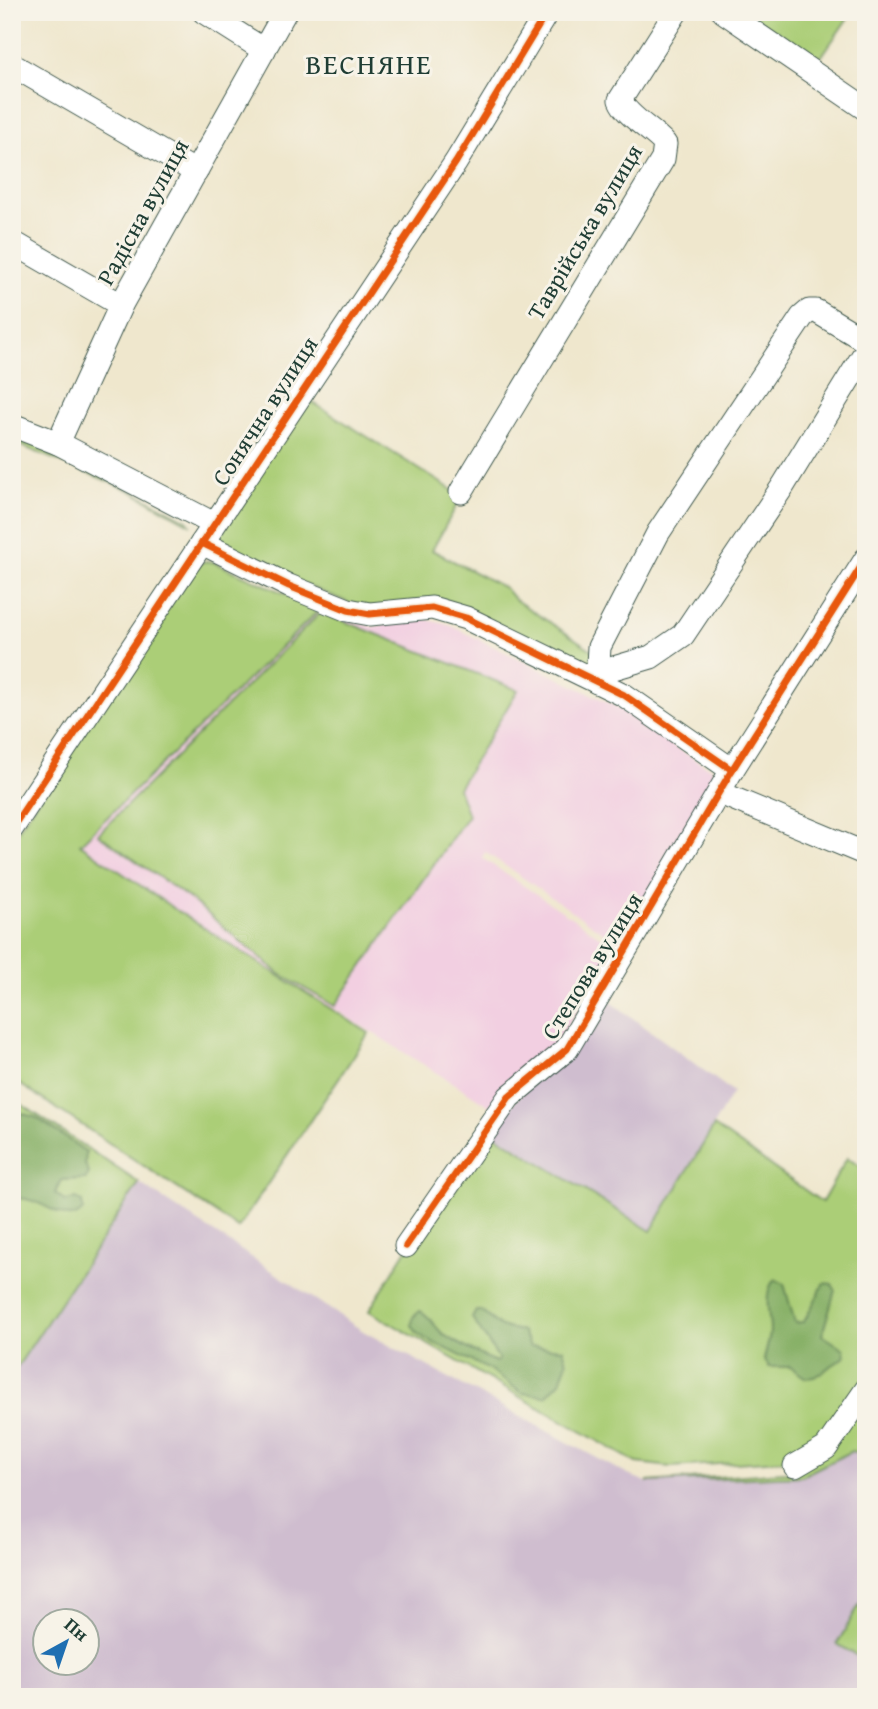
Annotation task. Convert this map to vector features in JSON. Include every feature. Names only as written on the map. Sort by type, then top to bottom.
[{"type":"street","points":[[204,12],[264,50]]},
{"type":"street","name":"Радісна вулиця","points":[[58,443],[121,305],[285,12]]},
{"type":"street","name":"Сонячна вулиця","points":[[12,828],[456,162],[547,12]]},
{"type":"street","name":"Таврійська вулиця","points":[[461,492],[663,159],[665,144],[654,131],[622,107],[620,100],[676,12]]},
{"type":"street","points":[[724,12],[866,109]]},
{"type":"street","points":[[12,65],[196,172]]},
{"type":"street","points":[[12,242],[121,305]]},
{"type":"street","points":[[597,678],[599,647],[658,533],[802,317],[809,311],[816,311],[866,341]]},
{"type":"street","points":[[597,678],[651,657],[683,635],[783,486],[866,351]]},
{"type":"street","points":[[12,425],[58,443],[214,524]]},
{"type":"street","points":[[202,543],[289,586],[348,610],[370,614],[432,608],[449,611],[597,678],[732,770]]},
{"type":"street","name":"Степова вулиця","points":[[406,1246],[509,1097],[568,1049],[732,770],[866,559]]},
{"type":"street","points":[[562,664],[599,647]]},
{"type":"street","points":[[720,793],[866,854]]},
{"type":"street","points":[[795,1466],[826,1448],[866,1390]]},
{"type":"shaded area","points":[[320,609],[372,627],[420,618],[449,625],[632,714],[673,746],[720,774],[622,939],[614,940],[485,852],[482,858],[607,941],[615,955],[556,1042],[493,1108],[176,910],[80,844]]},
{"type":"shaded area","points":[[607,999],[733,1092],[651,1231],[489,1130]]},
{"type":"shaded area","points":[[139,1183],[363,1331],[628,1475],[647,1482],[802,1476],[852,1451],[866,1459],[866,1593],[837,1644],[866,1661],[866,1697],[12,1697],[12,1375]]},
{"type":"green space","points":[[724,12],[852,12],[813,69]]},
{"type":"green space","points":[[304,397],[462,496],[432,550],[505,588],[514,599],[601,656],[594,674],[447,608],[371,612],[220,550],[216,532]]},
{"type":"green space","points":[[12,428],[187,520],[191,525],[129,490],[12,442]]},
{"type":"green space","points":[[213,562],[320,609],[80,844],[176,910],[369,1033],[238,1228],[12,1079],[12,840],[105,693],[198,564]]},
{"type":"green space","points":[[321,612],[518,690],[458,788],[468,815],[335,1006],[280,974],[190,899],[98,834]]},
{"type":"green space","points":[[12,1098],[139,1183],[12,1375]]},
{"type":"green space","points":[[12,1110],[37,1118],[86,1152],[85,1164],[89,1173],[86,1179],[62,1180],[55,1193],[65,1201],[76,1199],[82,1202],[83,1210],[77,1215],[62,1214],[33,1201],[12,1199]]},
{"type":"green space","points":[[714,1126],[822,1202],[847,1158],[866,1170],[866,1377],[832,1430],[797,1459],[671,1467],[637,1463],[369,1311],[482,1127],[651,1231]]},
{"type":"green space","points":[[775,1279],[784,1284],[795,1323],[804,1322],[824,1283],[832,1284],[835,1290],[822,1335],[844,1349],[845,1357],[814,1377],[806,1378],[790,1367],[769,1367],[764,1359],[770,1334],[768,1297]]},
{"type":"green space","points":[[420,1311],[447,1337],[497,1362],[499,1359],[472,1318],[476,1311],[481,1311],[501,1327],[522,1331],[530,1346],[563,1349],[567,1362],[560,1382],[546,1396],[522,1393],[488,1369],[417,1333],[412,1325],[413,1317]]},
{"type":"green space","points":[[866,1403],[866,1459],[852,1451],[802,1476],[647,1482],[799,1471]]},
{"type":"green space","points":[[866,1593],[866,1661],[837,1644]]},
{"type":"cycle path","points":[[12,828],[456,162],[547,12]]},
{"type":"cycle path","points":[[202,543],[289,586],[348,610],[370,614],[432,608],[466,618],[624,695],[732,770]]},
{"type":"cycle path","points":[[406,1246],[509,1097],[567,1049],[732,770],[866,559]]},
{"type":"district","name":"ВЕСНЯНЕ","points":[[369,64]]}]
